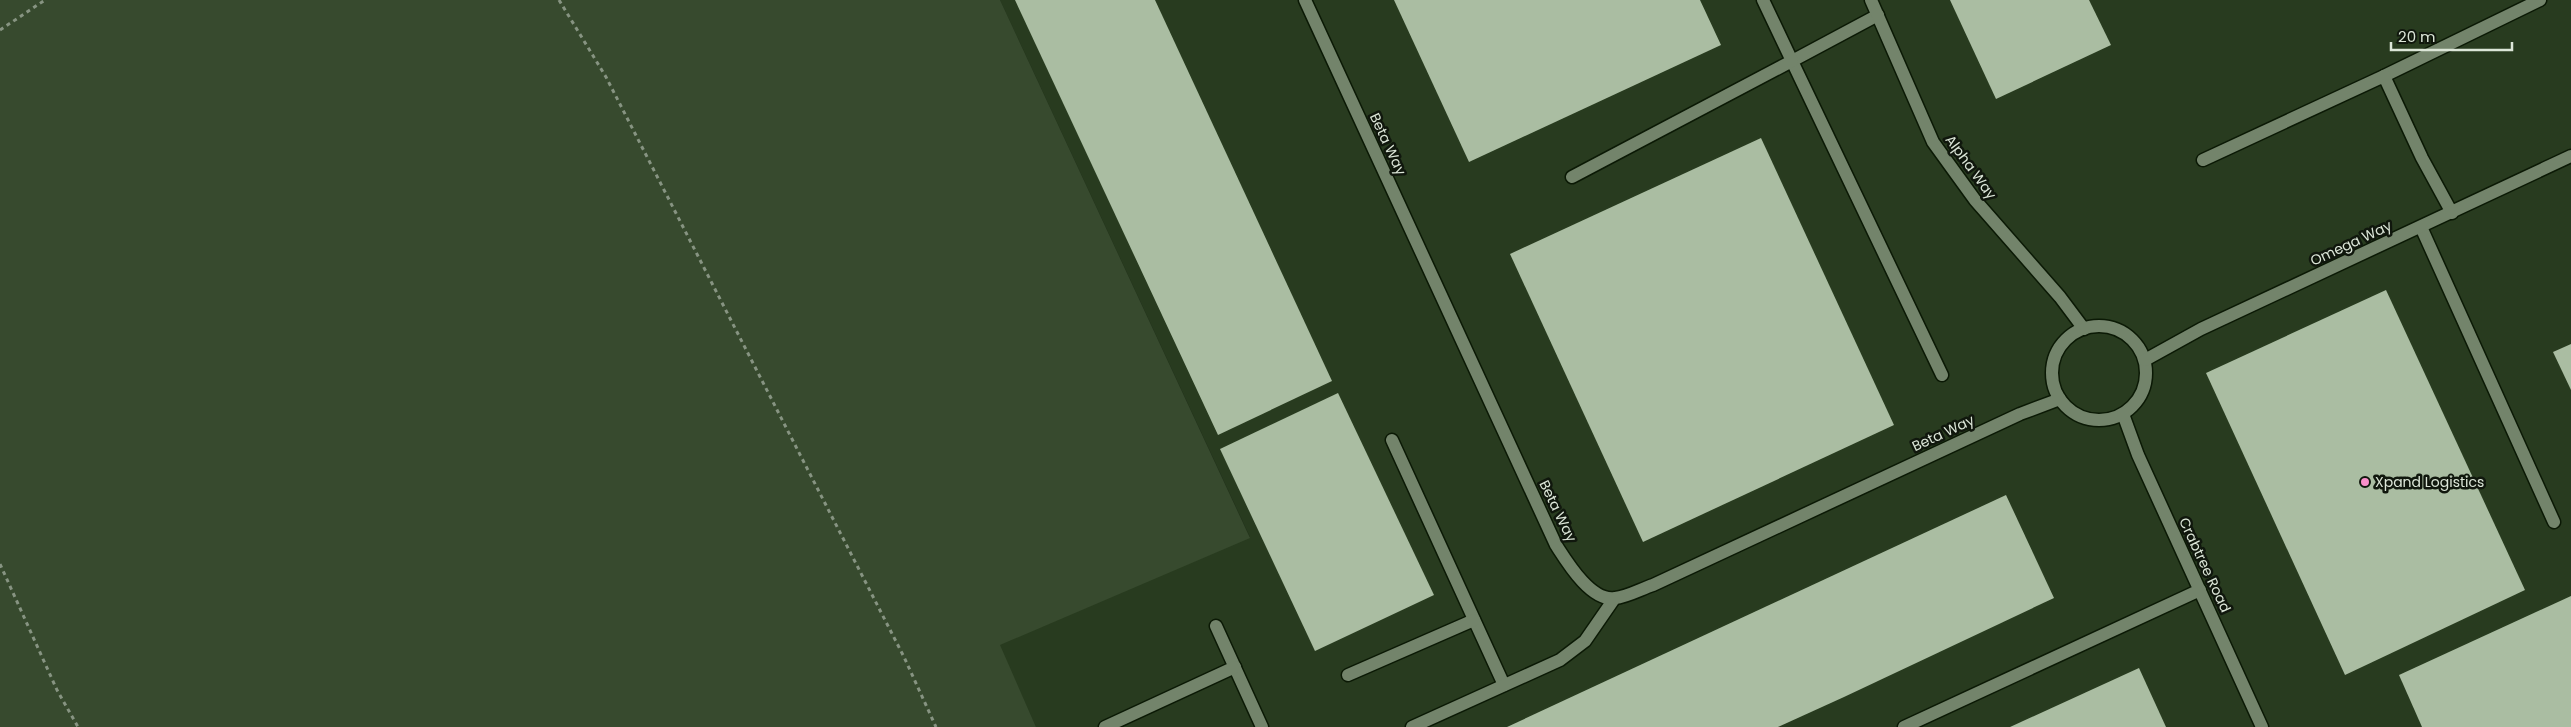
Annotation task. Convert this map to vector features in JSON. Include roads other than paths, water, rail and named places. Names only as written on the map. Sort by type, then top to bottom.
[{"type":"street","name":"Beta Way","points":[[1305,0],[1556,545],[1578,576],[1598,594],[1614,599],[1653,585],[1967,438],[2060,399]]},
{"type":"street","points":[[1764,0],[1942,375]]},
{"type":"street","name":"Alpha Way","points":[[1871,0],[1933,142],[1975,200],[2060,297],[2084,329]]},
{"type":"street","points":[[2203,160],[2384,76],[2540,0]]},
{"type":"street","points":[[1572,177],[1878,15]]},
{"type":"street","points":[[2384,76],[2422,158],[2452,213]]},
{"type":"street","name":"Omega Way","points":[[2145,360],[2201,329],[2571,156]]},
{"type":"street","points":[[2421,227],[2554,522]]},
{"type":"street","points":[[2102,326],[2121,331],[2134,342],[2145,360],[2146,380],[2142,394],[2134,405],[2123,414],[2097,420],[2080,417],[2060,399],[2053,383],[2053,367],[2058,350],[2067,339],[2084,329],[2102,326]]},
{"type":"street","name":"Crabtree Road","points":[[2123,414],[2138,455],[2262,727]]},
{"type":"street","points":[[1392,440],[1504,685]]},
{"type":"street","points":[[1904,727],[2200,590]]},
{"type":"street","points":[[1412,727],[1560,660],[1585,641],[1614,599]]},
{"type":"street","points":[[1348,675],[1474,620]]},
{"type":"street","points":[[1216,626],[1262,727]]},
{"type":"street","points":[[1105,727],[1235,667]]},
{"type":"place","name":"Xpand Logistics","points":[[2365,482]]}]
